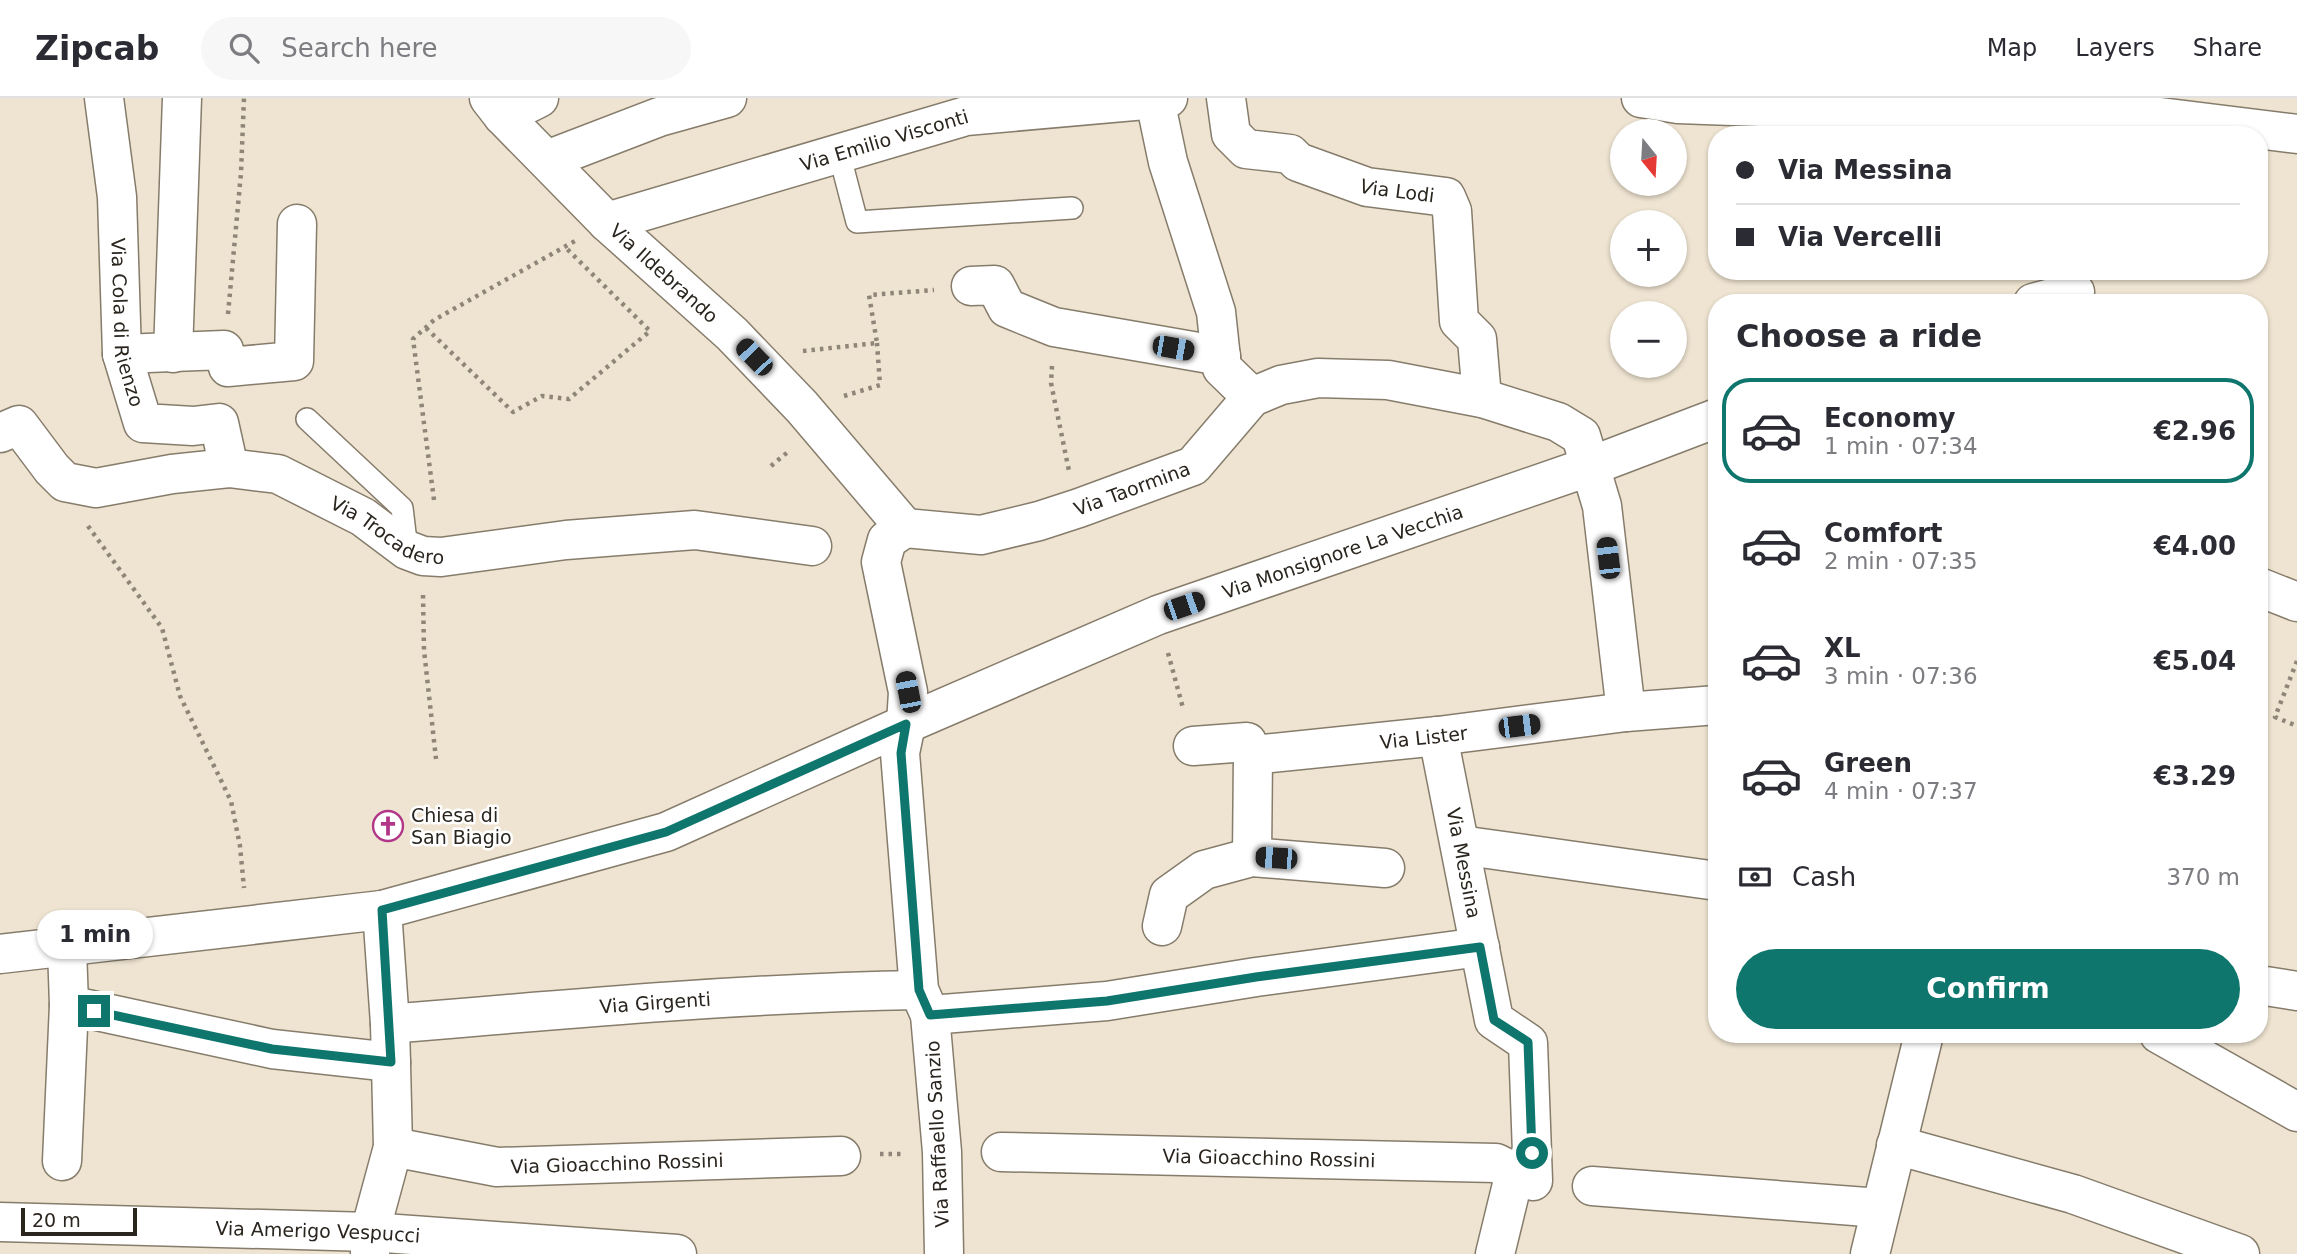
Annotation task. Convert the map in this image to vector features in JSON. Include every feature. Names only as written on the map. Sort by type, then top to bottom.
[{"type":"street","name":"Via Cola di Rienzo","points":[[104,98],[117,197],[122,354],[144,423],[193,426],[219,423],[229,468]]},
{"type":"street","points":[[173,353],[182,98]]},
{"type":"street","points":[[496,107],[538,98]]},
{"type":"street","points":[[547,160],[659,117],[727,98]]},
{"type":"street","name":"Via Lodi","points":[[1226,98],[1231,134],[1246,149],[1290,154],[1298,162],[1367,187],[1446,197],[1452,211],[1460,321],[1477,339],[1482,398]]},
{"type":"street","points":[[1642,98],[1678,104],[1846,109],[2123,112],[2234,126]]},
{"type":"street","points":[[1162,99],[1168,162],[1216,312],[1222,368],[1252,397]]},
{"type":"street","name":"Via Emilio Visconti","points":[[607,222],[965,116],[1162,99]]},
{"type":"street","name":"Via Ildebrando","points":[[496,107],[607,222],[732,334],[802,407],[905,528]]},
{"type":"street","points":[[2268,130],[2297,134]]},
{"type":"street","points":[[122,354],[224,350],[228,367],[294,361],[297,224]]},
{"type":"street","points":[[954,288],[995,285],[1007,308],[1054,327],[1221,356]]},
{"type":"street","name":"Via Taormina","points":[[905,528],[981,535],[1079,508],[1194,466],[1252,397],[1281,385],[1318,379],[1388,380],[1482,398],[1558,422],[1581,436],[1591,466]]},
{"type":"street","name":"Via Monsignore La Vecchia","points":[[0,954],[382,910],[666,832],[1158,615],[1591,466],[1708,421]]},
{"type":"street","points":[[0,433],[19,425],[52,470],[65,482]]},
{"type":"street","points":[[1591,466],[1602,506],[1626,712]]},
{"type":"street","name":"Via Trocadero","points":[[65,482],[96,488],[172,474],[229,468],[278,474],[363,517],[424,554],[695,530],[812,545]]},
{"type":"street","points":[[905,528],[887,540],[881,562],[908,692],[906,724]]},
{"type":"street","points":[[2268,590],[2297,602]]},
{"type":"street","name":"Via Lister","points":[[1193,746],[1247,742],[1254,755],[1438,736],[1626,712],[1708,706]]},
{"type":"street","name":"Via Raffaello Sanzio","points":[[906,724],[901,753],[942,1152],[944,1254]]},
{"type":"street","name":"Via Messina","points":[[1438,736],[1494,1020],[1528,1042],[1524,1176],[1509,1191],[1495,1254]]},
{"type":"street","points":[[1252,857],[1254,755]]},
{"type":"street","points":[[1460,845],[1708,880]]},
{"type":"street","points":[[1162,926],[1169,895],[1204,870],[1252,857],[1385,868]]},
{"type":"street","points":[[370,1243],[393,1147],[390,1024],[382,910]]},
{"type":"street","points":[[62,1161],[69,1005],[67,947]]},
{"type":"street","name":"Via Girgenti","points":[[390,1024],[816,992],[925,1003],[1107,1001],[1256,977],[1480,947]]},
{"type":"street","points":[[2268,986],[2297,990]]},
{"type":"street","points":[[69,1005],[272,1049],[391,1062]]},
{"type":"street","points":[[1870,1254],[1922,1043]]},
{"type":"street","points":[[2175,1043],[2297,1112]]},
{"type":"street","points":[[1896,1145],[2073,1194],[2240,1254]]},
{"type":"street","name":"Via Gioacchino Rossini","points":[[393,1147],[497,1167],[841,1156]]},
{"type":"street","name":"Via Gioacchino Rossini","points":[[1001,1152],[1496,1163],[1524,1176]]},
{"type":"street","points":[[1592,1186],[1880,1208]]},
{"type":"street","name":"Via Amerigo Vespucci","points":[[0,1222],[370,1243],[677,1254]]},
{"type":"lane","points":[[839,153],[857,222],[1073,208]]},
{"type":"lane","points":[[307,419],[402,508],[424,554]]},
{"type":"path","points":[[224,350],[241,173],[244,98]]},
{"type":"path","points":[[436,759],[424,650],[424,554],[413,339],[434,320],[607,222]]},
{"type":"path","points":[[426,328],[513,412],[542,396],[569,399],[650,331],[565,247]]},
{"type":"path","points":[[859,391],[880,385],[877,343],[869,295],[954,288]]},
{"type":"path","points":[[754,357],[877,343]]},
{"type":"path","points":[[1051,383],[1062,443],[1079,508]]},
{"type":"path","points":[[65,482],[91,533],[162,628],[180,696],[231,801],[240,846]]},
{"type":"path","points":[[1158,615],[1193,746]]},
{"type":"path","points":[[2297,661],[2275,717],[2297,726]]},
{"type":"path","points":[[841,1156],[942,1152]]},
{"type":"place","name":"Chiesa di San Biagio","points":[[388,826]]},
{"type":"route","points":[[94,1011],[272,1049],[391,1062],[382,910],[666,832],[906,724],[901,753],[919,990],[930,1015],[1107,1001],[1256,977],[1480,947],[1494,1020],[1528,1042],[1532,1153]]}]
